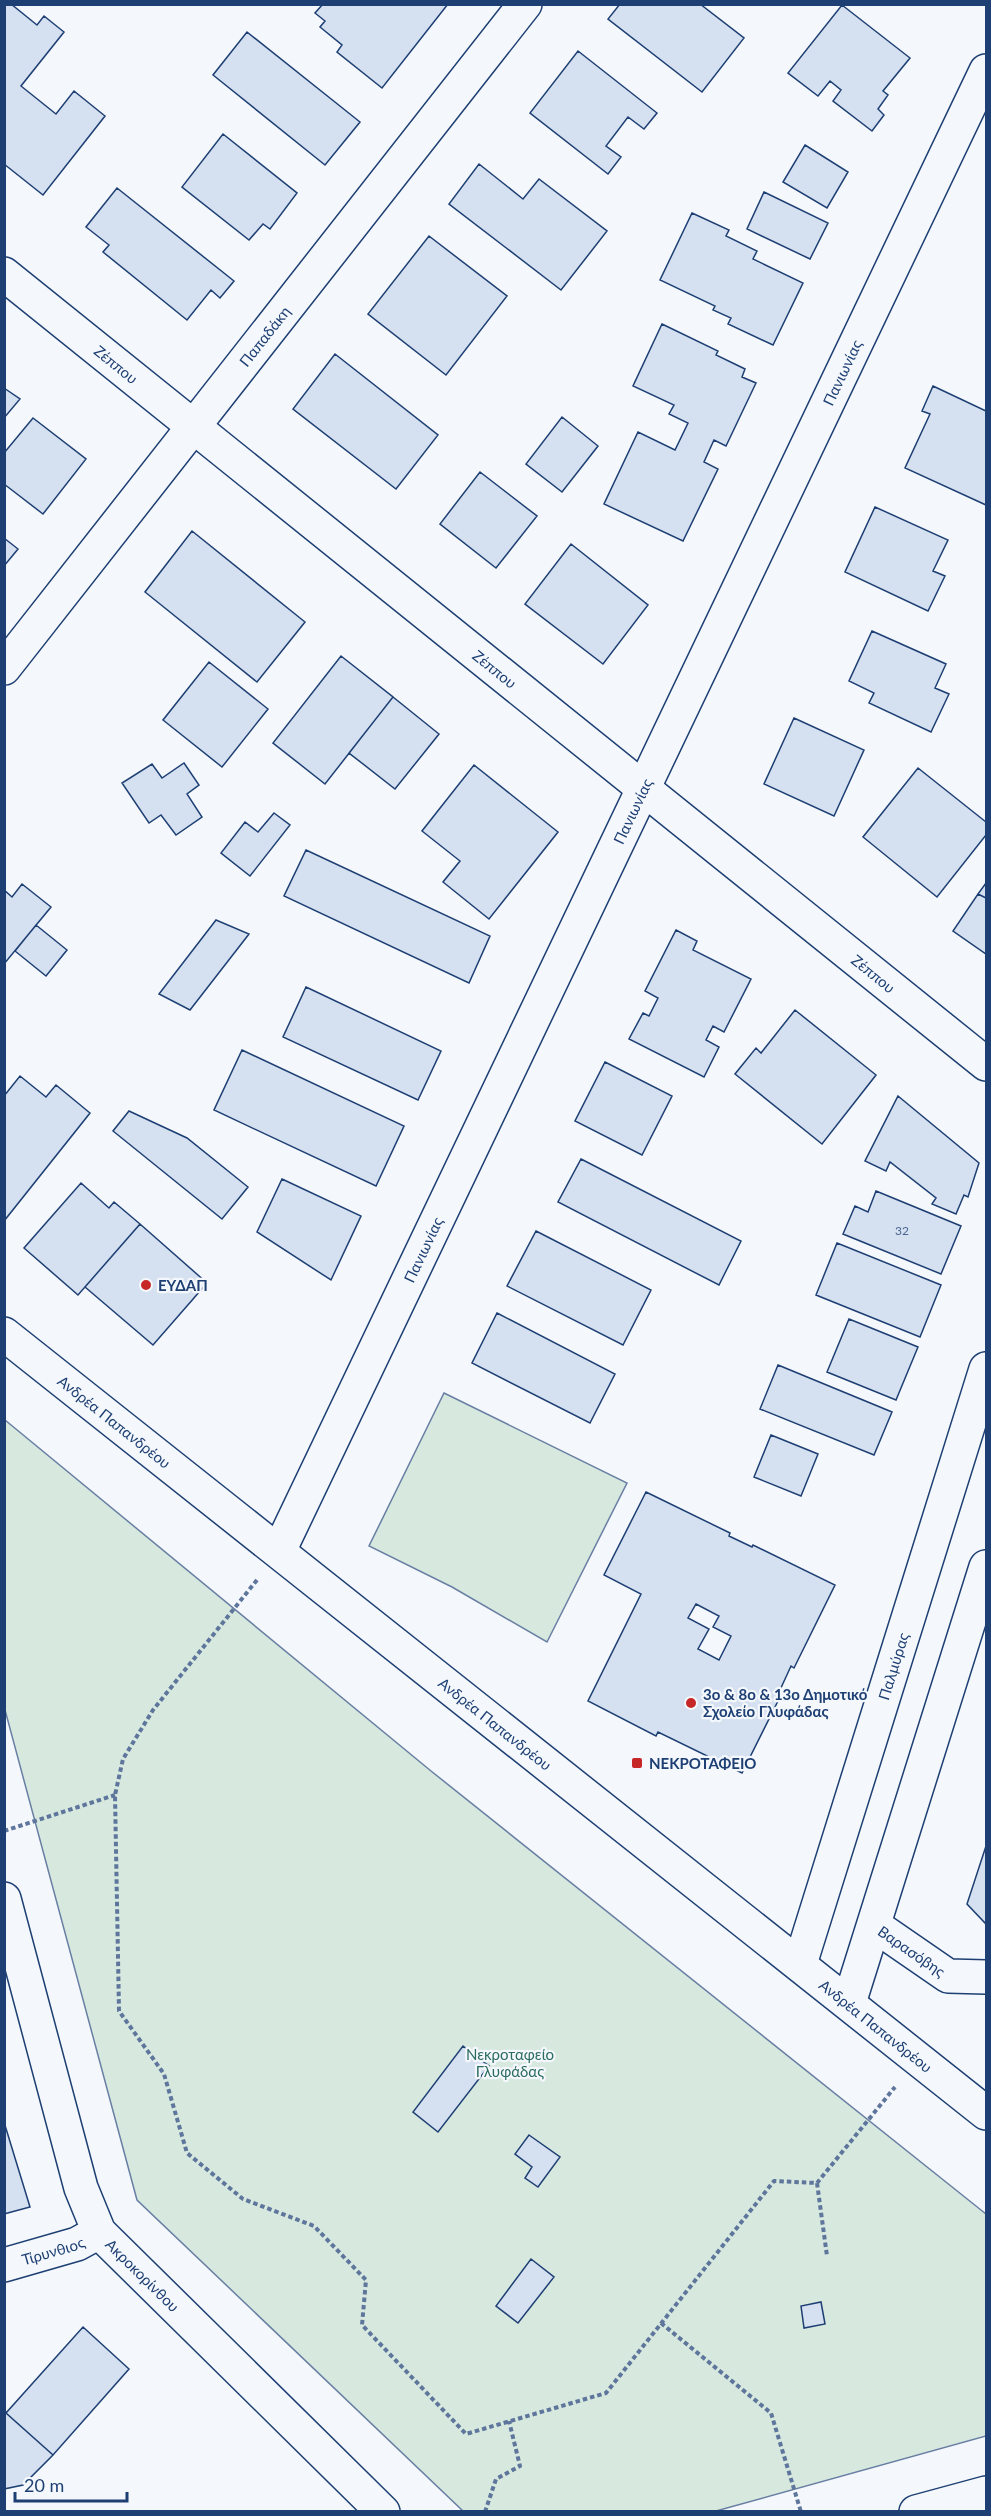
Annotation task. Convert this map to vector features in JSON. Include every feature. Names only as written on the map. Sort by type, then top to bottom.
[{"type":"street","name":"Παπαδάκη","points":[[4,668],[525,4]]},
{"type":"street","name":"Πανιωνίας","points":[[279,1551],[987,71]]},
{"type":"street","name":"Ζέππου","points":[[4,273],[987,1064]]},
{"type":"street","name":"Ανδρέα Παπανδρέου","points":[[4,1334],[987,2113]]},
{"type":"street","name":"Παλμύρας","points":[[800,1964],[987,1369]]},
{"type":"street","points":[[849,2003],[987,1567]]},
{"type":"street","name":"Ακροκορίνθου","points":[[4,1899],[81,2188],[99,2232],[383,2511]]},
{"type":"street","name":"Βαρασόβης","points":[[873,1925],[948,1976],[987,1977]]},
{"type":"street","name":"Τίρυνθιος","points":[[4,2265],[77,2244],[99,2232]]},
{"type":"street","points":[[916,2511],[987,2493]]},
{"type":"path","points":[[279,1551],[153,1710],[123,1759],[115,1795],[119,2011],[164,2074],[187,2153],[243,2199],[314,2226],[366,2280],[362,2325],[466,2434],[606,2393],[774,2181],[817,2183]]},
{"type":"path","points":[[4,1831],[115,1795]]},
{"type":"path","points":[[827,2256],[817,2183],[919,2059]]},
{"type":"path","points":[[661,2323],[771,2413],[801,2511]]},
{"type":"path","points":[[485,2511],[496,2479],[520,2466],[509,2421]]},
{"type":"green space","points":[[444,1393],[627,1483],[547,1642],[452,1587],[369,1546]]},
{"type":"green space","name":"Νεκροταφείο Γλυφάδας","points":[[5,1420],[431,1771],[986,2214],[986,2436],[716,2511],[463,2511],[137,2200],[5,1710]]},
{"type":"building","points":[[4,4],[11,4],[37,25],[44,16],[64,32],[21,86],[56,114],[74,91],[105,116],[43,195],[4,164]]},
{"type":"building","points":[[323,4],[448,4],[382,88],[337,52],[342,45],[320,27],[325,21],[315,13]]},
{"type":"building","points":[[620,4],[700,4],[744,38],[702,92],[608,19]]},
{"type":"building","points":[[842,5],[910,58],[883,91],[888,95],[878,109],[884,115],[872,131],[833,101],[841,90],[830,81],[818,96],[788,73]]},
{"type":"building","points":[[247,32],[360,122],[325,165],[213,75]]},
{"type":"building","points":[[578,51],[657,113],[644,129],[628,117],[606,146],[621,157],[608,174],[530,113]]},
{"type":"building","points":[[223,134],[297,193],[270,229],[263,224],[249,240],[182,187]]},
{"type":"building","points":[[805,145],[848,172],[827,208],[783,182]]},
{"type":"building","points":[[479,164],[523,199],[539,179],[607,231],[561,290],[449,204]]},
{"type":"building","points":[[117,188],[234,281],[220,298],[211,290],[187,320],[103,252],[109,245],[86,227]]},
{"type":"building","points":[[764,192],[828,223],[810,259],[747,229]]},
{"type":"building","points":[[692,213],[729,230],[726,236],[757,251],[753,259],[803,283],[773,345],[728,324],[731,318],[713,310],[715,306],[660,280]]},
{"type":"building","points":[[429,236],[507,296],[446,375],[368,314]]},
{"type":"building","points":[[662,324],[718,351],[716,355],[745,369],[742,377],[756,383],[726,446],[714,440],[704,462],[718,469],[683,541],[604,504],[638,432],[675,450],[688,423],[669,414],[674,405],[633,386]]},
{"type":"building","points":[[335,354],[438,435],[396,489],[293,409]]},
{"type":"building","points":[[933,386],[986,411],[986,505],[905,468],[930,414],[922,411]]},
{"type":"building","points":[[4,388],[20,399],[4,418]]},
{"type":"building","points":[[562,417],[598,446],[562,492],[526,464]]},
{"type":"building","points":[[33,418],[86,459],[43,514],[4,484],[4,453]]},
{"type":"building","points":[[480,472],[537,516],[496,568],[440,524]]},
{"type":"building","points":[[875,507],[948,540],[933,571],[945,576],[928,611],[845,572]]},
{"type":"building","points":[[192,531],[305,622],[257,682],[145,592]]},
{"type":"building","points":[[4,538],[18,549],[4,566]]},
{"type":"building","points":[[571,544],[648,605],[603,664],[525,604]]},
{"type":"building","points":[[872,631],[946,664],[935,688],[949,694],[931,732],[869,703],[874,693],[849,681]]},
{"type":"building","points":[[341,656],[393,697],[325,784],[273,743]]},
{"type":"building","points":[[209,662],[268,709],[222,767],[163,720]]},
{"type":"building","points":[[393,697],[439,734],[395,789],[349,753]]},
{"type":"building","points":[[794,718],[864,750],[834,816],[764,784]]},
{"type":"building","points":[[184,763],[199,785],[187,794],[202,817],[176,835],[161,815],[149,823],[122,783],[152,764],[162,778]]},
{"type":"building","points":[[474,765],[558,832],[489,919],[443,882],[460,861],[422,831]]},
{"type":"building","points":[[918,768],[986,822],[986,835],[937,897],[863,837]]},
{"type":"building","points":[[274,813],[290,825],[250,876],[221,853],[245,822],[258,832]]},
{"type":"building","points":[[306,850],[490,936],[469,983],[284,896]]},
{"type":"building","points":[[986,883],[986,898],[978,894]]},
{"type":"building","points":[[22,884],[51,907],[4,964],[4,890],[12,897]]},
{"type":"building","points":[[978,894],[986,898],[986,954],[953,931]]},
{"type":"building","points":[[216,920],[249,934],[190,1010],[159,994]]},
{"type":"building","points":[[36,925],[67,950],[46,976],[15,951]]},
{"type":"building","points":[[676,930],[697,941],[693,950],[751,979],[724,1032],[713,1026],[706,1040],[719,1047],[704,1077],[629,1039],[643,1013],[649,1016],[658,998],[645,991]]},
{"type":"building","points":[[306,987],[441,1051],[418,1100],[283,1037]]},
{"type":"building","points":[[795,1010],[876,1075],[822,1144],[735,1074],[756,1048],[761,1053]]},
{"type":"building","points":[[242,1050],[404,1126],[376,1186],[214,1110]]},
{"type":"building","points":[[605,1062],[672,1096],[642,1155],[575,1121]]},
{"type":"building","points":[[20,1076],[46,1097],[56,1085],[90,1113],[4,1221],[4,1096]]},
{"type":"building","points":[[898,1096],[979,1163],[968,1197],[964,1195],[956,1214],[932,1204],[936,1198],[890,1162],[886,1171],[865,1161]]},
{"type":"building","points":[[129,1111],[187,1138],[248,1187],[222,1219],[113,1131]]},
{"type":"building","points":[[581,1159],[741,1241],[719,1285],[558,1202]]},
{"type":"building","points":[[282,1179],[361,1216],[331,1280],[257,1232]]},
{"type":"building","points":[[81,1183],[109,1208],[114,1202],[140,1224],[78,1295],[24,1248]]},
{"type":"building","points":[[876,1191],[961,1226],[941,1274],[843,1234],[855,1206],[868,1212]]},
{"type":"building","name":"ΕΥΔΑΠ","points":[[140,1224],[207,1283],[153,1345],[85,1287]]},
{"type":"building","points":[[536,1231],[651,1290],[623,1345],[507,1286]]},
{"type":"building","points":[[837,1243],[941,1285],[920,1337],[816,1295]]},
{"type":"building","points":[[497,1313],[615,1374],[590,1423],[472,1363]]},
{"type":"building","points":[[849,1319],[918,1347],[896,1400],[827,1372]]},
{"type":"building","points":[[778,1365],[892,1412],[874,1455],[760,1409]]},
{"type":"building","points":[[771,1435],[818,1454],[801,1496],[754,1477]]},
{"type":"building","points":[[646,1492],[730,1533],[729,1536],[752,1547],[753,1545],[835,1585],[794,1668],[791,1666],[780,1690],[783,1691],[742,1773],[658,1732],[656,1736],[588,1701],[641,1594],[604,1575]],"holes":[[[696,1604],[719,1616],[713,1627],[731,1636],[719,1660],[698,1649],[709,1629],[688,1618]]]},
{"type":"building","points":[[986,1846],[986,1924],[967,1904]]},
{"type":"building","points":[[463,2046],[489,2066],[438,2132],[413,2112]]},
{"type":"building","points":[[4,2122],[30,2207],[4,2214]]},
{"type":"building","points":[[529,2135],[560,2157],[538,2187],[525,2178],[532,2167],[515,2154]]},
{"type":"building","points":[[531,2259],[554,2277],[518,2323],[496,2306]]},
{"type":"building","points":[[821,2302],[825,2324],[804,2328],[801,2306]]},
{"type":"building","points":[[83,2327],[129,2369],[53,2455],[6,2413]]},
{"type":"building","points":[[4,2408],[6,2413],[53,2455],[23,2485],[4,2489]]},
{"type":"place","name":"ΕΥΔΑΠ","points":[[146,1285]]},
{"type":"place","name":"3ο & 8ο & 13ο Δημοτικό Σχολείο Γλυφάδας","points":[[691,1703]]},
{"type":"place","name":"ΝΕΚΡΟΤΑΦΕΙΟ","points":[[637,1763]]}]
